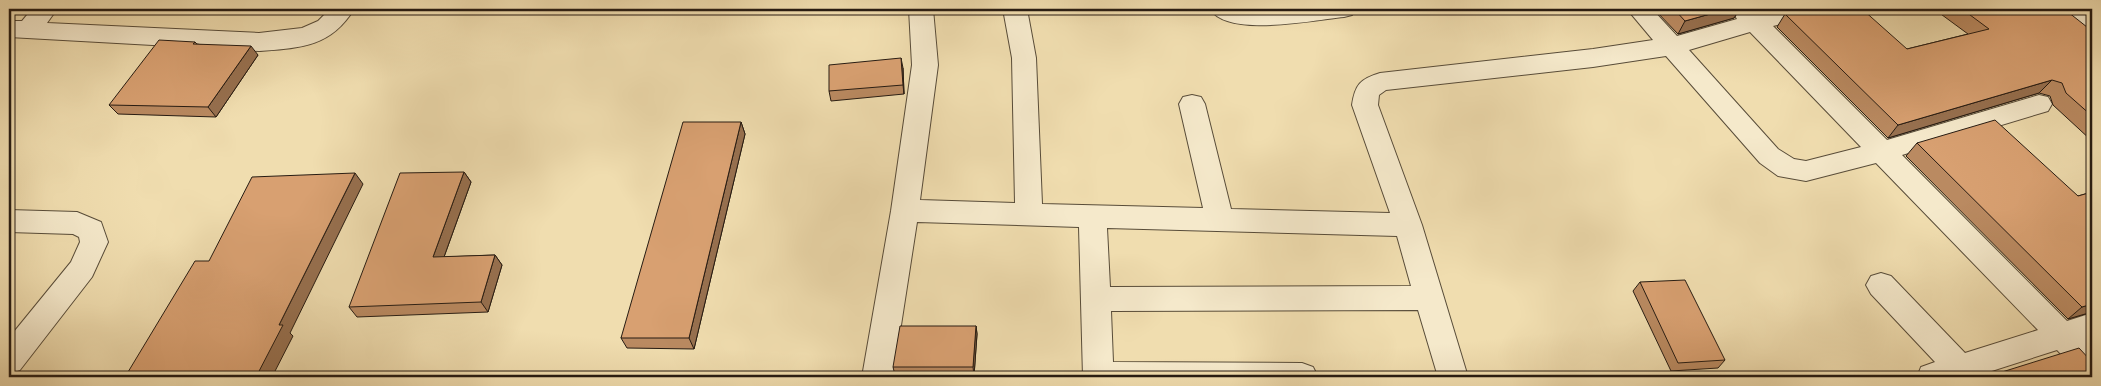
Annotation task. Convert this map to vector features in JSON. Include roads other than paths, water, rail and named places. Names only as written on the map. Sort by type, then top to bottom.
[{"type":"street","points":[[18,30],[45,9]]},
{"type":"street","points":[[18,30],[260,42],[294,40],[315,33],[336,20],[342,9]]},
{"type":"street","points":[[877,377],[925,65],[921,9]]},
{"type":"street","points":[[1015,9],[1024,58],[1029,215]]},
{"type":"street","points":[[1222,9],[1239,17],[1252,18],[1344,9]]},
{"type":"street","points":[[1639,9],[1769,156],[1788,169],[1806,171],[1883,151],[2038,104]]},
{"type":"street","points":[[1453,377],[1408,225],[1365,105],[1367,91],[1380,82],[1593,58],[1673,46],[1749,16],[1812,9]]},
{"type":"street","points":[[2066,9],[2092,29]]},
{"type":"street","points":[[1749,16],[2092,366]]},
{"type":"street","points":[[1192,104],[1219,219]]},
{"type":"street","points":[[904,211],[1408,225]]},
{"type":"street","points":[[1093,216],[1098,376],[1302,377]]},
{"type":"street","points":[[9,221],[77,222],[91,230],[94,242],[82,269],[9,361]]},
{"type":"street","points":[[1881,285],[1946,373],[2092,326]]},
{"type":"street","points":[[1096,299],[1429,298]]}]
